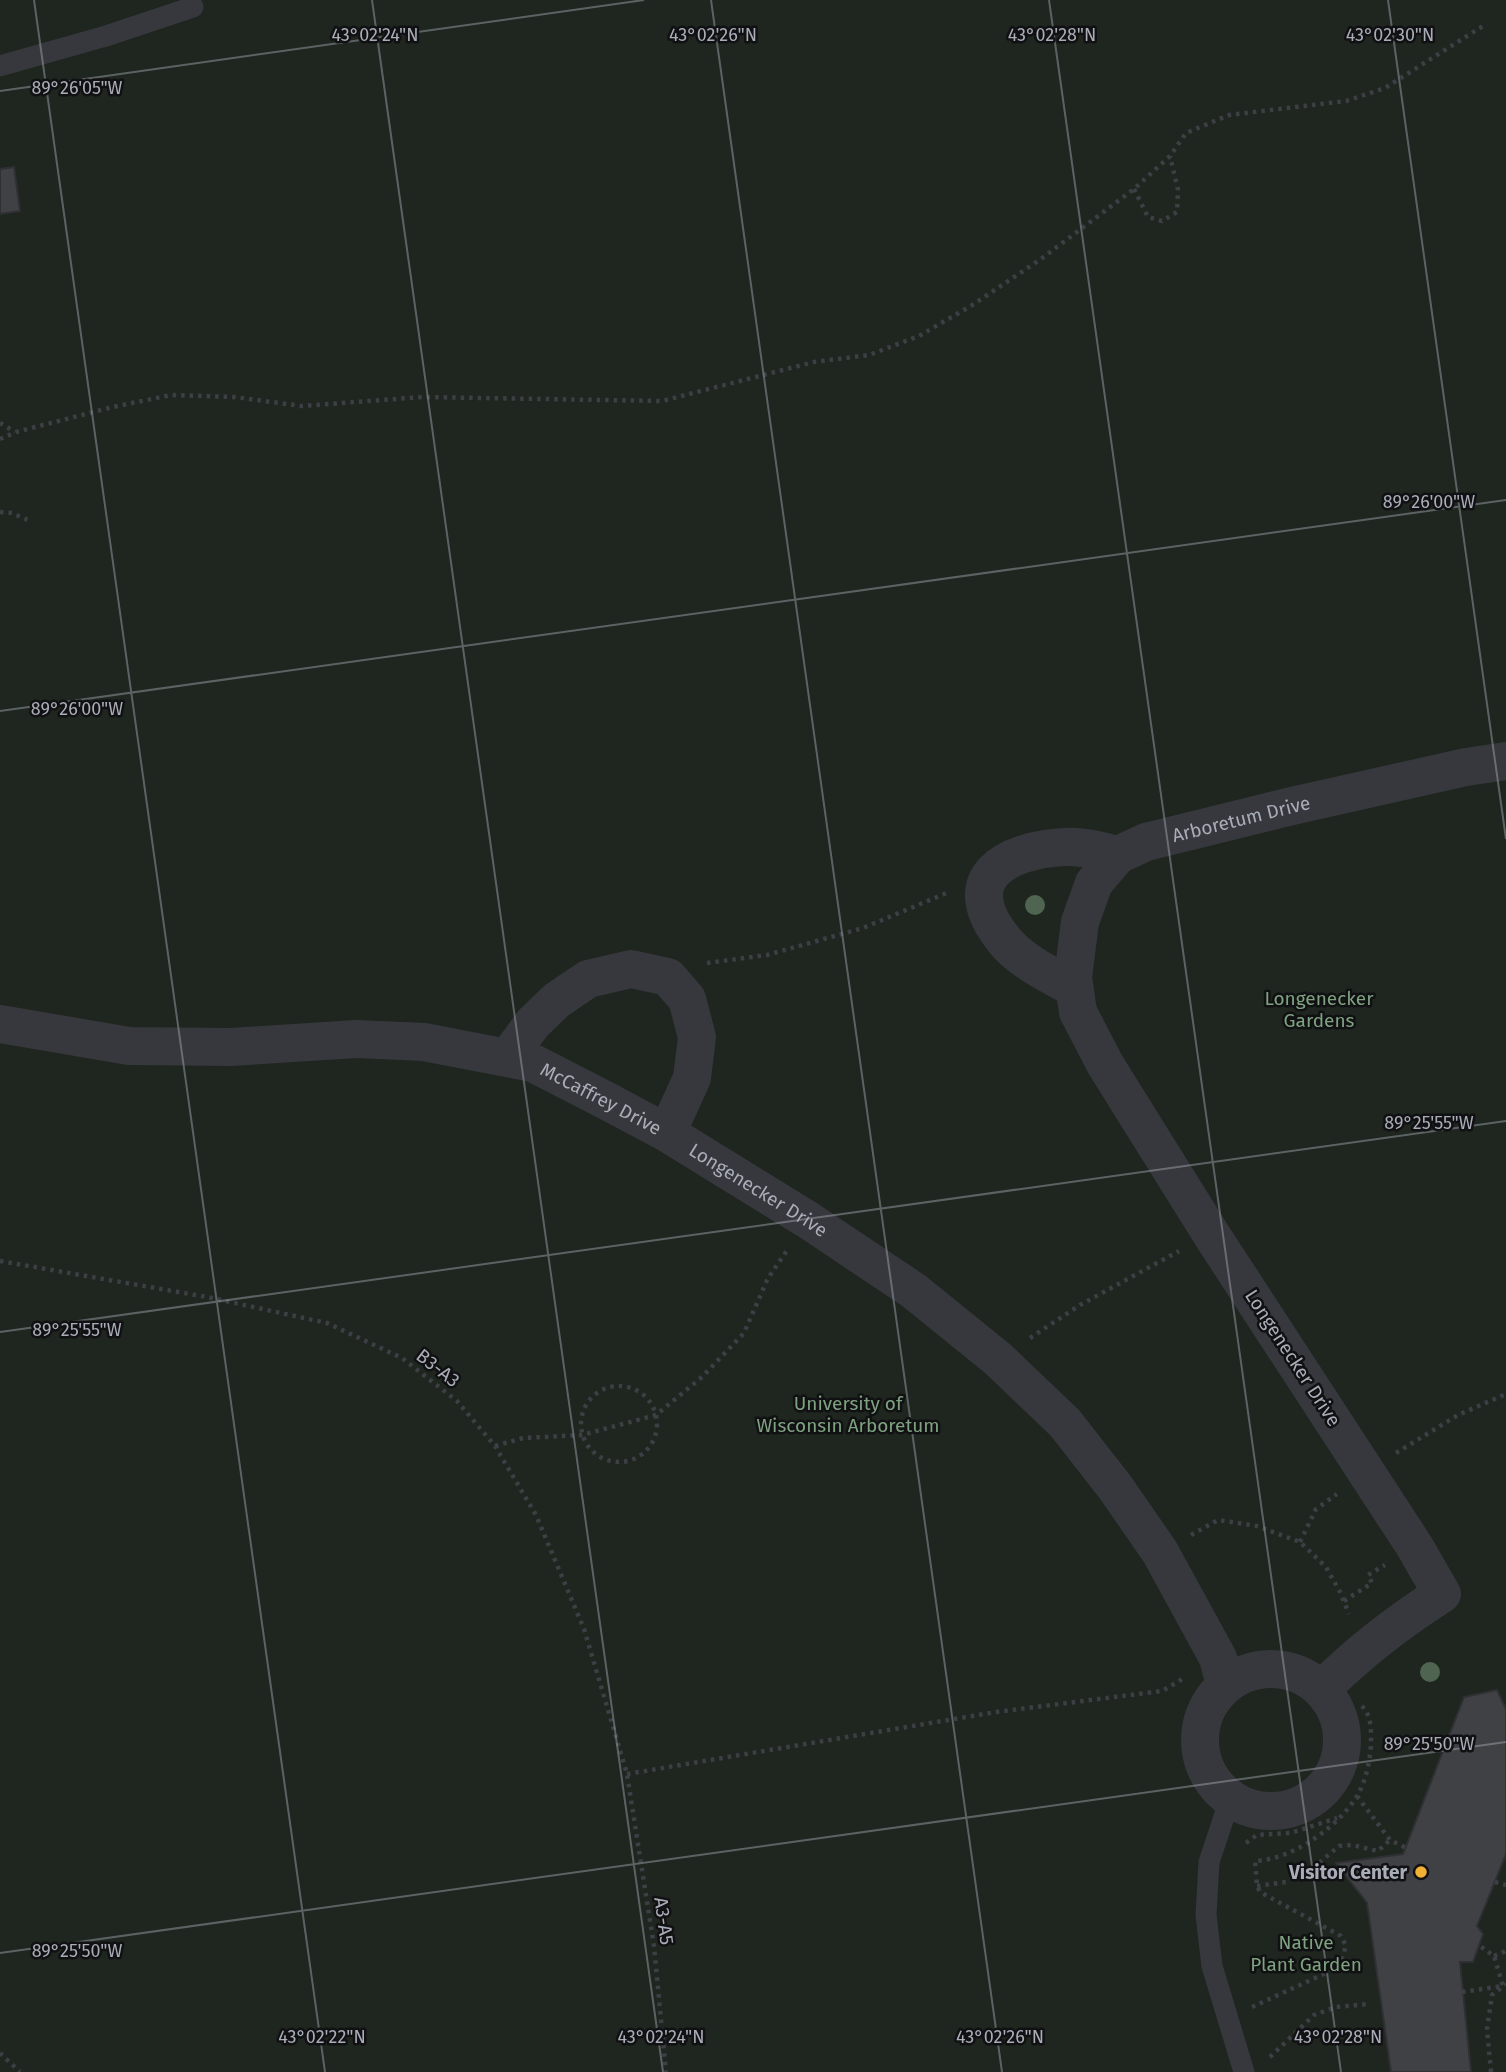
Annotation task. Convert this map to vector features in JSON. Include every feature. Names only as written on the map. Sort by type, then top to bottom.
[{"type":"street","name":"Arboretum Drive","points":[[1074,988],[1080,922],[1094,883],[1118,855],[1146,842],[1292,806],[1466,767],[1506,761]]},
{"type":"street","points":[[1074,988],[1039,968],[1004,942],[983,906],[986,880],[1010,858],[1033,851],[1067,847],[1118,855]]},
{"type":"street","name":"McCaffrey Drive","points":[[0,1024],[129,1046],[231,1046],[356,1039],[424,1042],[533,1063],[667,1133],[692,1078],[697,1037],[687,999],[668,977],[631,969],[588,979],[557,1000],[533,1023],[508,1057]]},
{"type":"street","name":"Longenecker Drive","points":[[1074,988],[1078,1012],[1105,1064],[1211,1234],[1415,1547],[1441,1594],[1399,1621],[1353,1658],[1322,1689]]},
{"type":"street","name":"Longenecker Drive","points":[[667,1133],[808,1220],[914,1291],[998,1359],[1065,1423],[1115,1487],[1160,1552],[1222,1672]]},
{"type":"street","points":[[1263,1669],[1285,1670],[1305,1677],[1322,1689],[1335,1708],[1342,1731],[1342,1754],[1333,1776],[1318,1795],[1298,1807],[1275,1812],[1252,1809],[1230,1799],[1215,1784],[1204,1765],[1199,1744],[1202,1722],[1222,1672],[1243,1674],[1263,1669]]},
{"type":"lane","points":[[0,66],[106,36],[193,7]]},
{"type":"lane","points":[[1230,1799],[1209,1862],[1206,1914],[1212,1966],[1244,2072]]},
{"type":"path","points":[[0,439],[16,432],[113,407],[171,395],[234,397],[302,406],[422,397],[662,401],[814,362],[869,355],[919,336],[974,304],[1030,266],[1134,189],[1170,156],[1186,133],[1229,115],[1346,101],[1385,88],[1486,24]]},
{"type":"path","points":[[1134,189],[1148,217],[1162,221],[1177,212],[1178,190],[1170,156]]},
{"type":"path","points":[[0,423],[16,432]]},
{"type":"path","points":[[0,512],[12,513],[30,522]]},
{"type":"path","points":[[706,963],[767,955],[863,928],[946,893],[986,880]]},
{"type":"path","points":[[495,1446],[523,1438],[582,1435],[656,1415],[702,1377],[744,1334],[768,1278],[808,1220]]},
{"type":"path","points":[[998,1359],[1080,1305],[1211,1234]]},
{"type":"path","name":"B3-A3","points":[[0,1261],[207,1297],[327,1323],[402,1358],[457,1401],[495,1446],[536,1515],[584,1629],[626,1774]]},
{"type":"path","points":[[614,1386],[632,1388],[643,1395],[656,1415],[657,1428],[648,1449],[628,1462],[600,1458],[590,1449],[582,1435],[582,1413],[588,1401],[601,1390],[614,1386]]},
{"type":"path","points":[[1160,1552],[1219,1520],[1256,1526],[1300,1542],[1326,1567],[1345,1601],[1349,1615],[1355,1699],[1368,1711],[1371,1731],[1368,1768],[1357,1796],[1316,1839],[1271,1860],[1255,1861],[1260,1892],[1341,1936],[1346,1946],[1342,1961],[1326,1973],[1245,2010]]},
{"type":"path","points":[[1345,1601],[1373,1583],[1368,1575],[1415,1547]]},
{"type":"path","points":[[626,1774],[983,1714],[1162,1691],[1222,1672]]},
{"type":"path","name":"A3-A5","points":[[626,1774],[654,1946],[666,2072]]},
{"type":"path","points":[[1357,1796],[1390,1840],[1406,1847]]},
{"type":"path","points":[[1242,1846],[1257,1835],[1291,1833],[1338,1818]]},
{"type":"path","points":[[1257,1886],[1286,1882],[1312,1868],[1339,1846],[1352,1845],[1378,1852],[1390,1840]]},
{"type":"path","points":[[1495,1881],[1506,1885]]},
{"type":"path","points":[[1480,1946],[1494,1956],[1504,1985]]},
{"type":"path","points":[[1494,1956],[1506,1951]]},
{"type":"path","points":[[1462,1993],[1504,1985]]},
{"type":"path","points":[[1490,2072],[1488,2029],[1492,1995],[1504,1985]]},
{"type":"path","points":[[1270,2057],[1314,2015],[1336,2007],[1369,2004]]},
{"type":"path","points":[[1264,2046],[1272,2065]]},
{"type":"path","points":[[0,2053],[20,2072]]},
{"type":"green space","name":"University of Wisconsin Arboretum","points":[[0,0],[1506,0],[1506,2072],[0,2072]]},
{"type":"building","points":[[14,167],[20,211],[0,214],[0,169]]},
{"type":"building","name":"Visitor Center","points":[[1497,1690],[1506,1709],[1506,1854],[1477,1926],[1483,1934],[1473,1962],[1460,1962],[1471,2072],[1391,2072],[1367,1903],[1336,1863],[1403,1854],[1464,1697]]},
{"type":"place","name":"Visitor Center","points":[[1421,1872]]},
{"type":"park label","name":"Longenecker Gardens","points":[[1319,1009]]},
{"type":"park label","name":"Native Plant Garden","points":[[1306,1953]]}]
